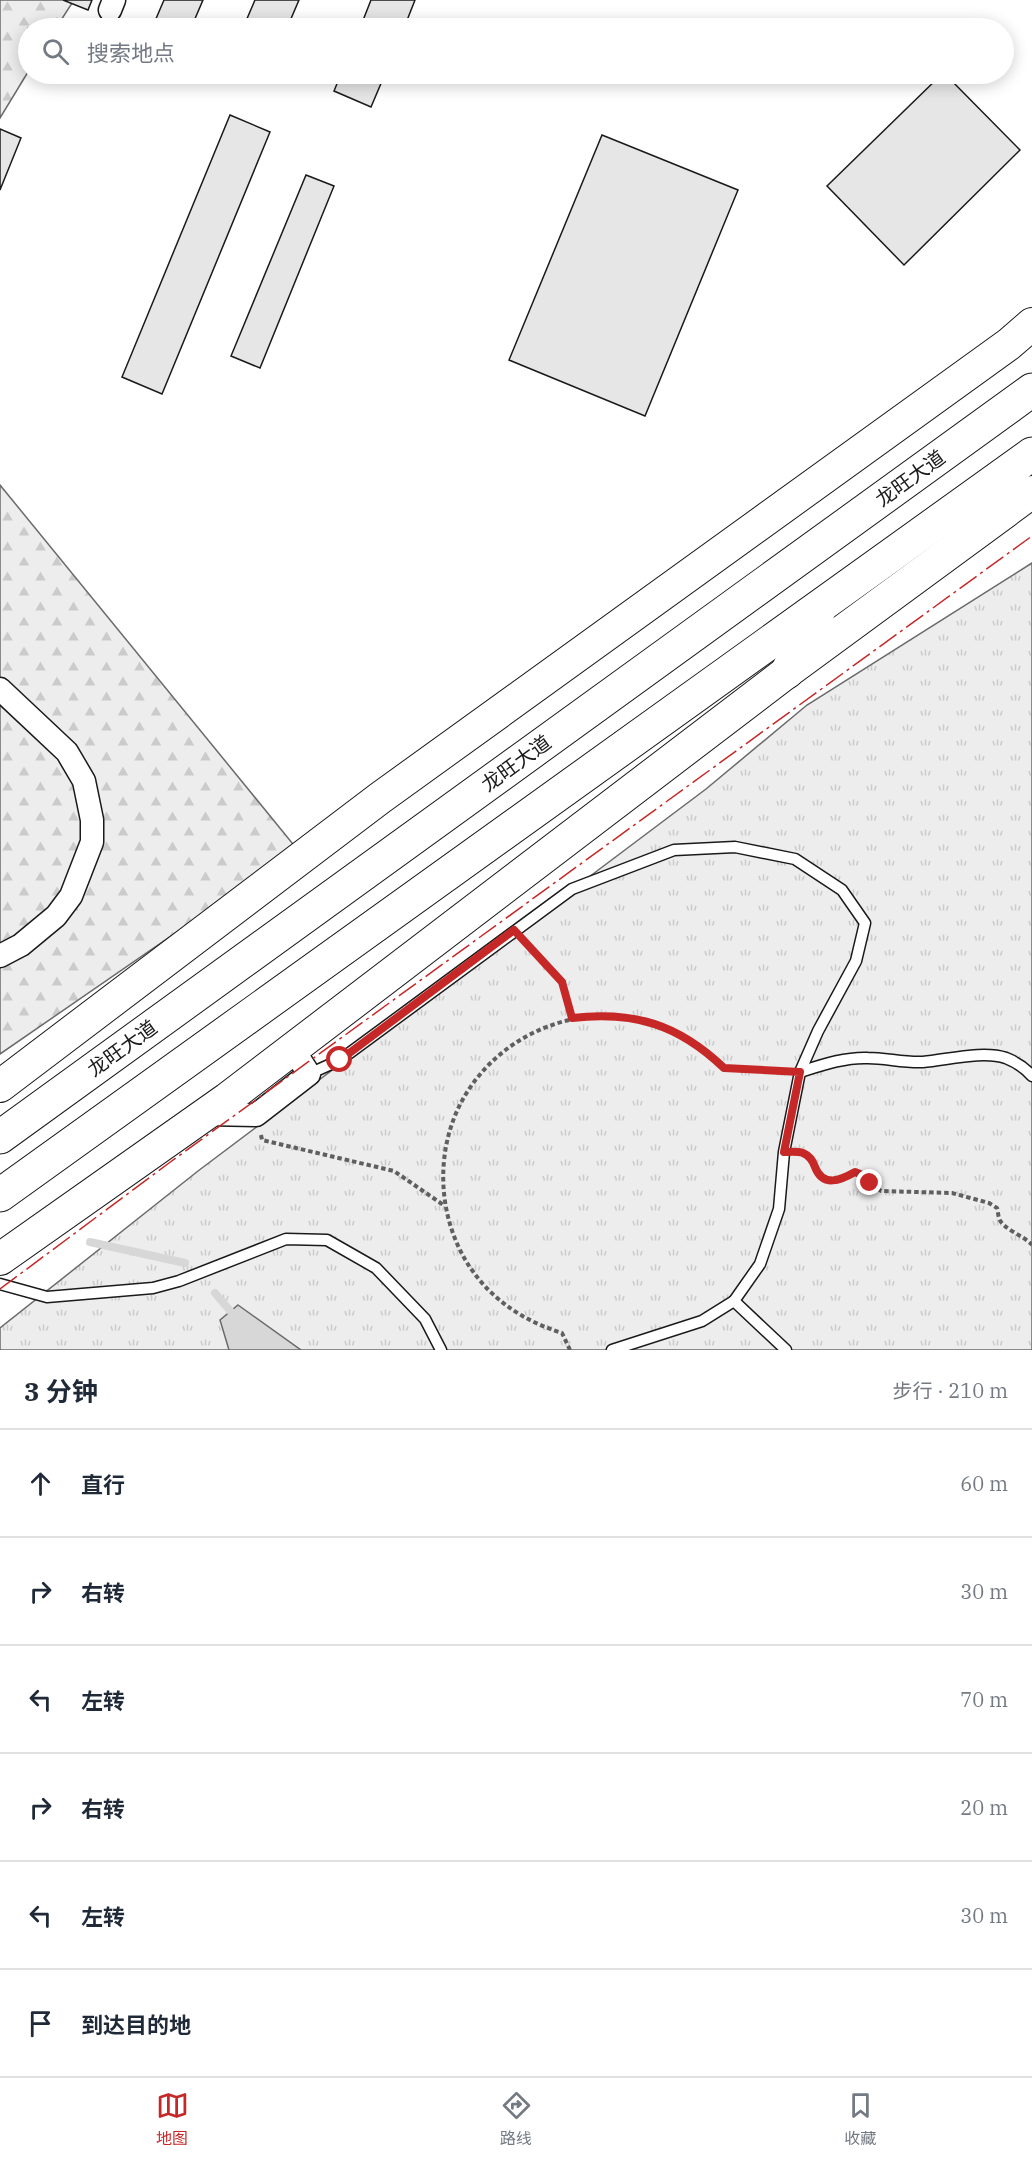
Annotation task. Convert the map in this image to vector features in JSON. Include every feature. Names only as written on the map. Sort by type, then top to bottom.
[{"type":"highway","name":"龙旺大道","points":[[0,1137],[1032,390]]},
{"type":"highway","points":[[0,1205],[12,1186],[1032,454]]},
{"type":"highway","points":[[787,672],[821,606]]},
{"type":"street","points":[[0,1086],[380,798],[1010,344],[1032,324]]},
{"type":"street","points":[[0,1259],[206,1114],[301,1061],[787,672],[1032,492]]},
{"type":"street","points":[[0,689],[67,752],[84,781],[92,820],[92,842],[71,896],[56,916],[21,945],[0,956]]},
{"type":"street","points":[[206,1114],[256,1115],[301,1061]]},
{"type":"lane","points":[[301,1061],[340,1060],[572,889],[674,850],[735,847],[795,859],[842,890],[866,923],[856,961],[818,1031],[800,1072],[784,1152],[778,1209],[760,1263],[734,1301],[702,1321],[612,1350]]},
{"type":"lane","points":[[800,1072],[831,1062],[855,1058],[908,1062],[966,1056],[993,1056],[1006,1058],[1027,1069],[1032,1076]]},
{"type":"lane","points":[[0,1284],[47,1297],[153,1288],[179,1281],[286,1239],[327,1240],[376,1268],[425,1319],[441,1350]]},
{"type":"lane","points":[[734,1301],[786,1350]]},
{"type":"path","points":[[514,930],[562,982],[572,1018]]},
{"type":"path","points":[[570,1350],[562,1333],[537,1325],[494,1296],[462,1255],[452,1231],[445,1206],[443,1180],[445,1154],[448,1137],[460,1105],[474,1082],[507,1048],[527,1035],[572,1018],[596,1016],[620,1016],[666,1027],[706,1051],[724,1068],[800,1072]]},
{"type":"path","points":[[256,1115],[262,1140],[394,1171],[445,1206]]},
{"type":"path","points":[[784,1152],[804,1153],[824,1178],[833,1181],[845,1179],[855,1172],[881,1191],[952,1193],[989,1203],[997,1208],[1001,1222],[1016,1235],[1028,1239],[1032,1245]]},
{"type":"green space","points":[[0,0],[74,0],[62,18],[18,18],[18,84],[21,84],[0,118]]},
{"type":"green space","points":[[0,485],[297,849],[0,1054]]},
{"type":"green space","points":[[1032,563],[1032,1350],[0,1350],[0,1328],[198,1171],[706,789],[807,705]]},
{"type":"shaded area","points":[[238,1305],[301,1350],[229,1350],[220,1320]]},
{"type":"building","points":[[63,0],[92,0],[88,10]]},
{"type":"building","points":[[164,0],[203,0],[195,18],[156,18]]},
{"type":"building","points":[[255,0],[299,0],[291,18],[247,18]]},
{"type":"building","points":[[371,0],[415,0],[408,18],[364,18]]},
{"type":"building","points":[[337,84],[381,84],[371,107],[334,91]]},
{"type":"building","points":[[932,84],[955,84],[1020,150],[904,265],[827,186]]},
{"type":"building","points":[[230,115],[270,132],[162,394],[122,377]]},
{"type":"building","points":[[0,129],[21,138],[0,190]]},
{"type":"building","points":[[602,135],[738,190],[645,416],[509,360]]},
{"type":"building","points":[[306,175],[334,186],[260,368],[231,356]]},
{"type":"waterway","points":[[90,1242],[185,1263]]},
{"type":"waterway","points":[[215,1293],[237,1319]]},
{"type":"power","points":[[0,1289],[169,1163],[1032,536]]},
{"type":"route","points":[[340,1060],[514,930],[562,982],[572,1018],[620,1016],[643,1020],[666,1027],[687,1038],[706,1051],[724,1068],[800,1072],[784,1152],[804,1153],[824,1178],[838,1181],[855,1172],[870,1183]]}]
